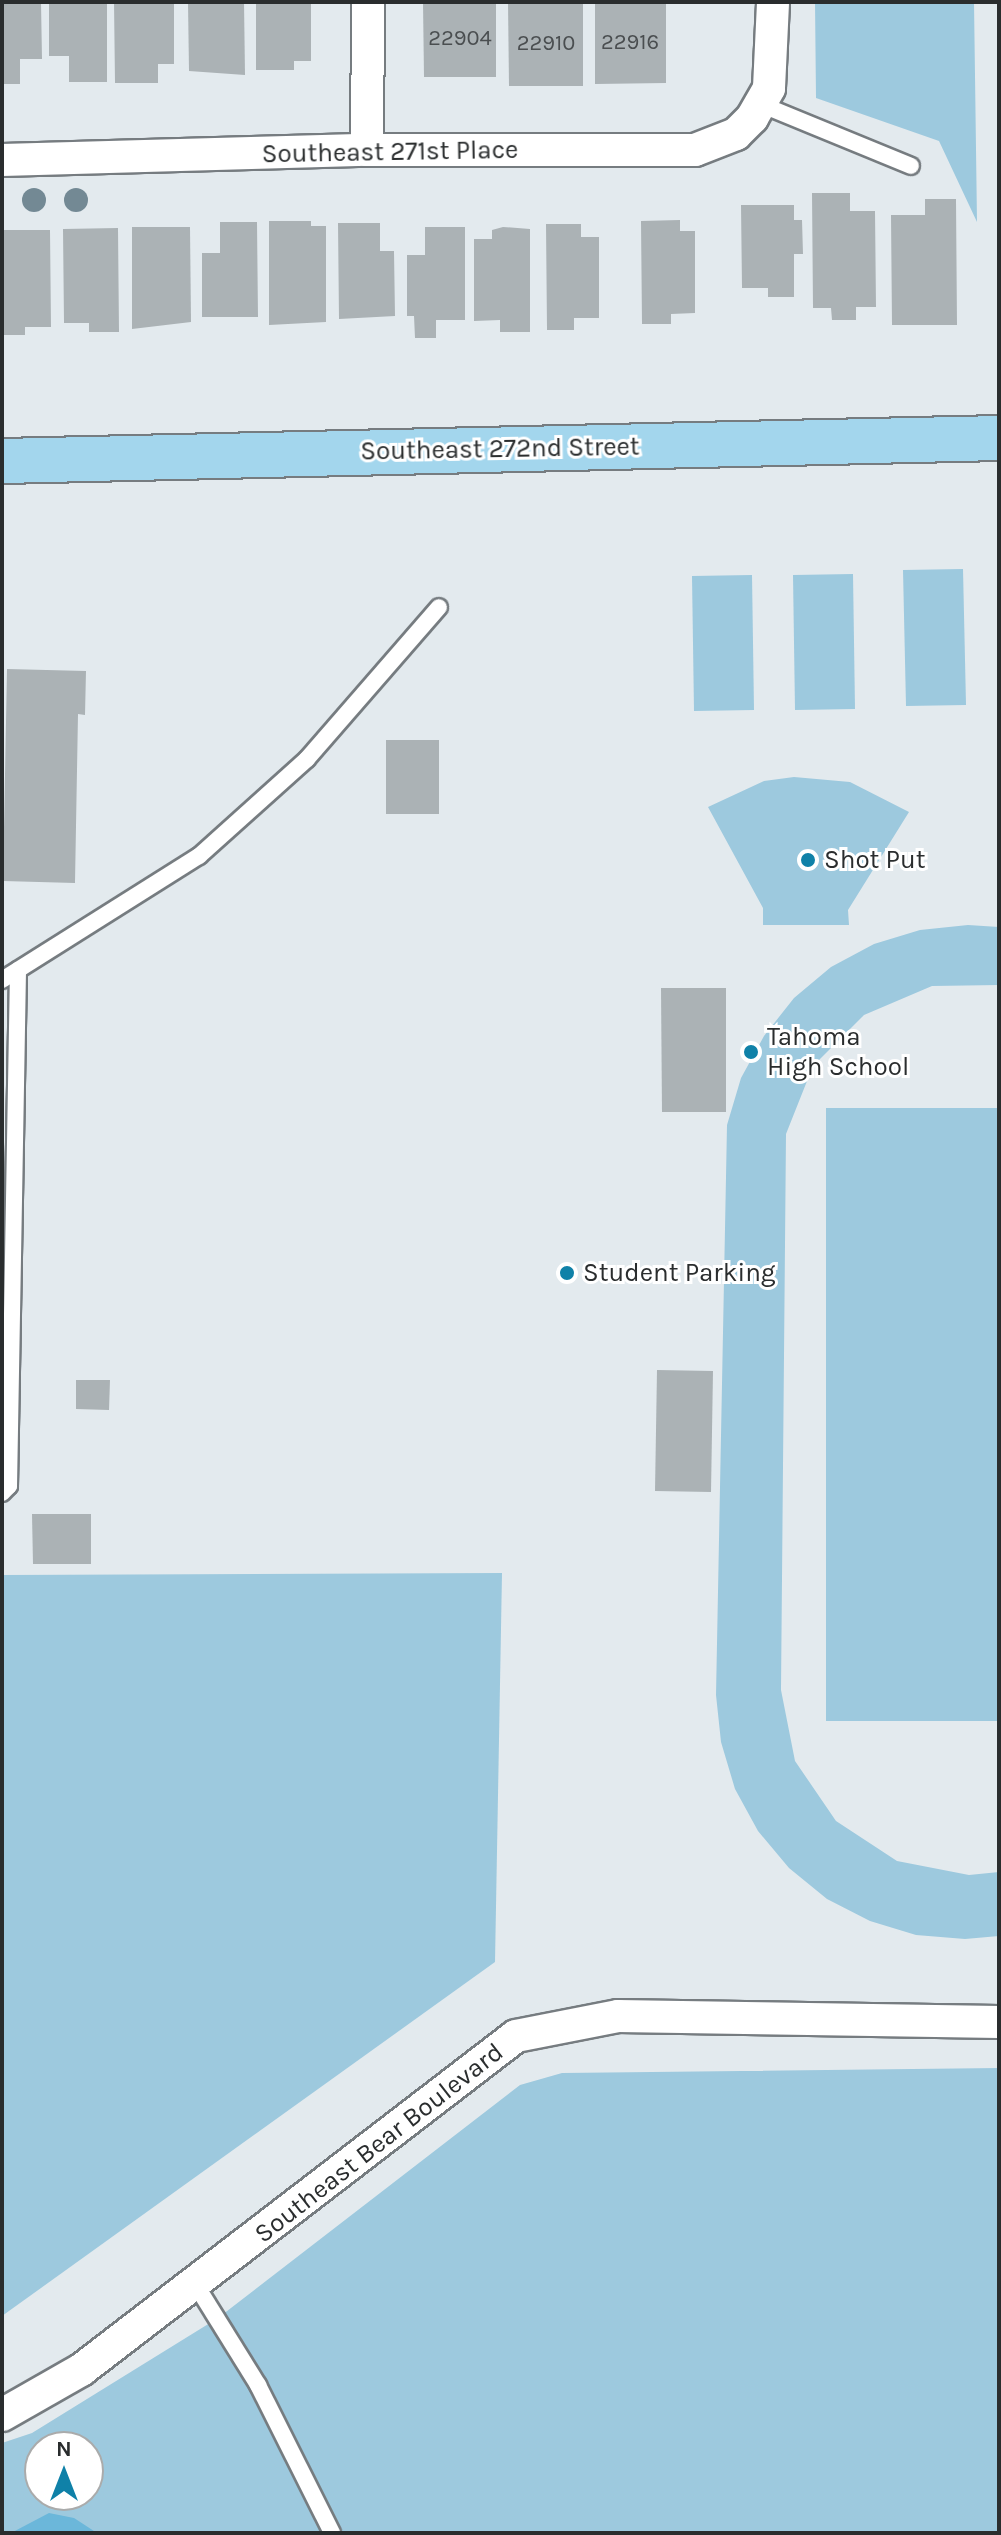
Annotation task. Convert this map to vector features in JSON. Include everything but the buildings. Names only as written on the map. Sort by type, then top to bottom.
[{"type":"main road","name":"Southeast 272nd Street","points":[[2,461],[999,438]]},
{"type":"street","points":[[367,150],[368,2]]},
{"type":"street","points":[[760,104],[769,88],[773,2]]},
{"type":"street","name":"Southeast 271st Place","points":[[2,160],[367,150],[695,150],[736,134],[760,104]]},
{"type":"street","name":"Southeast Bear Boulevard","points":[[2,2415],[81,2370],[196,2285],[516,2036],[618,2016],[999,2022]]},
{"type":"lane","points":[[760,104],[911,166]]},
{"type":"lane","points":[[2,980],[199,856],[307,759],[439,607]]},
{"type":"lane","points":[[2,1493],[9,1486],[18,970]]},
{"type":"lane","points":[[196,2285],[258,2385],[332,2533]]},
{"type":"shaded area","points":[[815,2],[974,2],[977,222],[939,141],[816,98]]},
{"type":"shaded area","points":[[963,569],[966,705],[906,706],[903,570]]},
{"type":"shaded area","points":[[853,574],[855,709],[795,710],[793,575]]},
{"type":"shaded area","points":[[752,575],[754,710],[694,711],[692,576]]},
{"type":"shaded area","name":"Shot Put","points":[[794,777],[850,782],[909,812],[848,910],[849,925],[763,925],[763,908],[708,807],[764,781]]},
{"type":"shaded area","points":[[968,925],[999,927],[999,985],[932,986],[864,1015],[813,1066],[786,1134],[781,1690],[795,1761],[836,1821],[897,1861],[969,1875],[999,1872],[999,1936],[965,1939],[916,1935],[870,1921],[827,1899],[789,1868],[758,1831],[735,1789],[721,1742],[716,1695],[727,1125],[741,1078],[764,1036],[794,998],[831,967],[874,944],[920,930]]},
{"type":"shaded area","points":[[826,1108],[999,1108],[999,1721],[826,1721]]},
{"type":"shaded area","points":[[502,1573],[495,1962],[2,2316],[2,1575]]},
{"type":"shaded area","points":[[999,2068],[999,2533],[2,2533],[2,2443],[24,2436],[24,2511],[104,2511],[104,2431],[35,2431],[218,2318],[520,2085],[562,2073]]},
{"type":"shaded area","points":[[49,2513],[74,2518],[97,2533],[11,2533]]},
{"type":"place","name":"Shot Put","points":[[808,860]]},
{"type":"place","name":"Tahoma High School","points":[[751,1052]]},
{"type":"place","name":"Student Parking","points":[[567,1273]]}]
